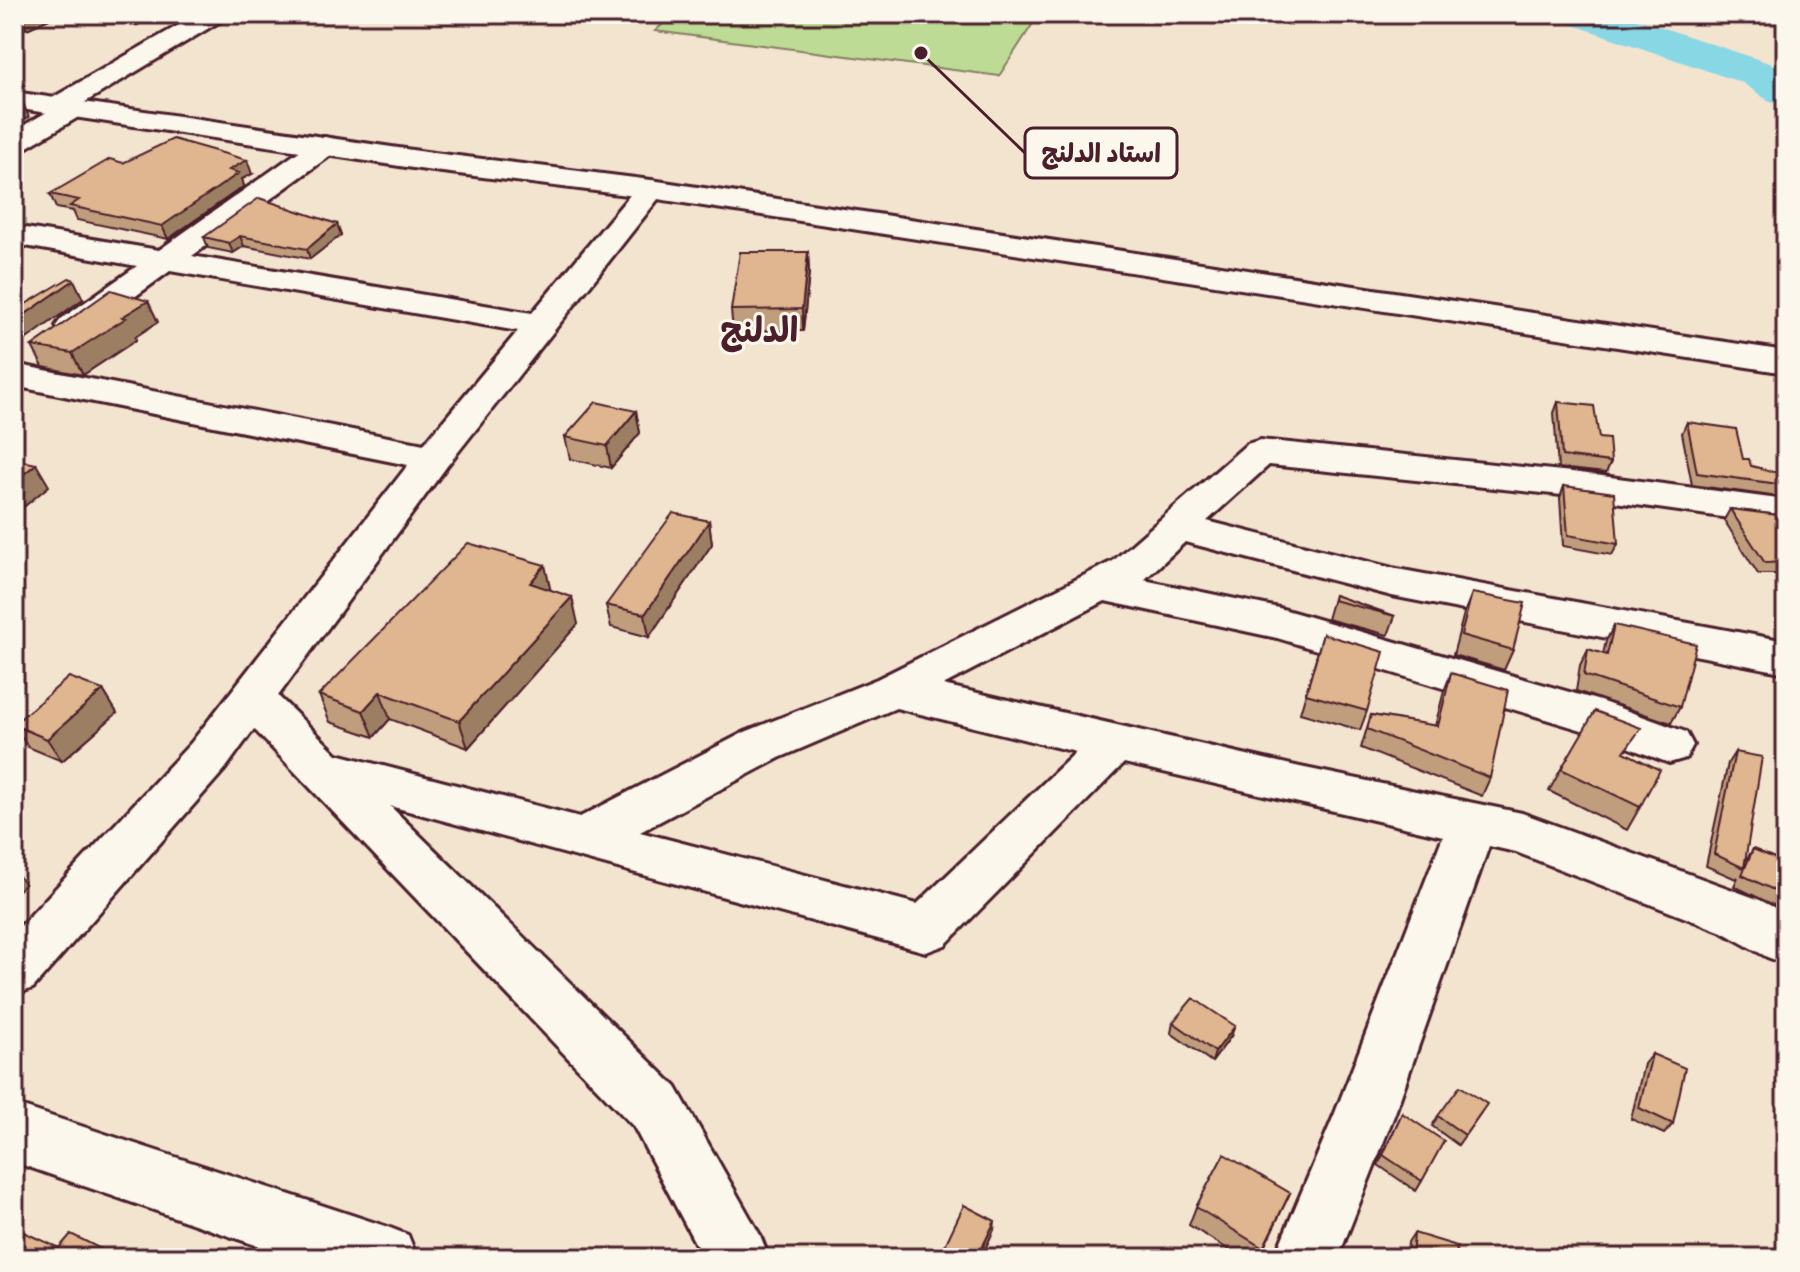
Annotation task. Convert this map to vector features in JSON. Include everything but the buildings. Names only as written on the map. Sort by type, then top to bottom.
[{"type":"street","points":[[14,143],[64,108],[215,14]]},
{"type":"street","points":[[14,100],[325,146],[651,189],[1786,362]]},
{"type":"street","points":[[30,359],[325,146]]},
{"type":"street","points":[[14,971],[208,756],[433,458],[651,189]]},
{"type":"street","points":[[14,235],[541,325]]},
{"type":"street","points":[[30,359],[433,458]]},
{"type":"street","points":[[584,838],[762,745],[893,691],[1128,571],[1260,452],[1572,484],[1786,513]]},
{"type":"street","points":[[1177,527],[1392,582],[1786,657]]},
{"type":"street","points":[[1100,585],[1279,623],[1600,718],[1669,745]]},
{"type":"street","points":[[893,691],[1522,833],[1741,916],[1786,941]]},
{"type":"street","points":[[251,697],[655,1107],[737,1258]]},
{"type":"street","points":[[323,769],[926,929],[1115,743]]},
{"type":"street","points":[[1306,1258],[1365,1113],[1473,822]]},
{"type":"street","points":[[14,1133],[385,1258]]},
{"type":"green space","points":[[674,14],[1039,14],[999,76],[655,31]]},
{"type":"waterway","points":[[1582,14],[1759,74],[1786,92]]},
{"type":"place","name":"استاد الدلنج","points":[[921,53]]},
{"type":"district","name":"الدلنج","points":[[759,330]]}]
